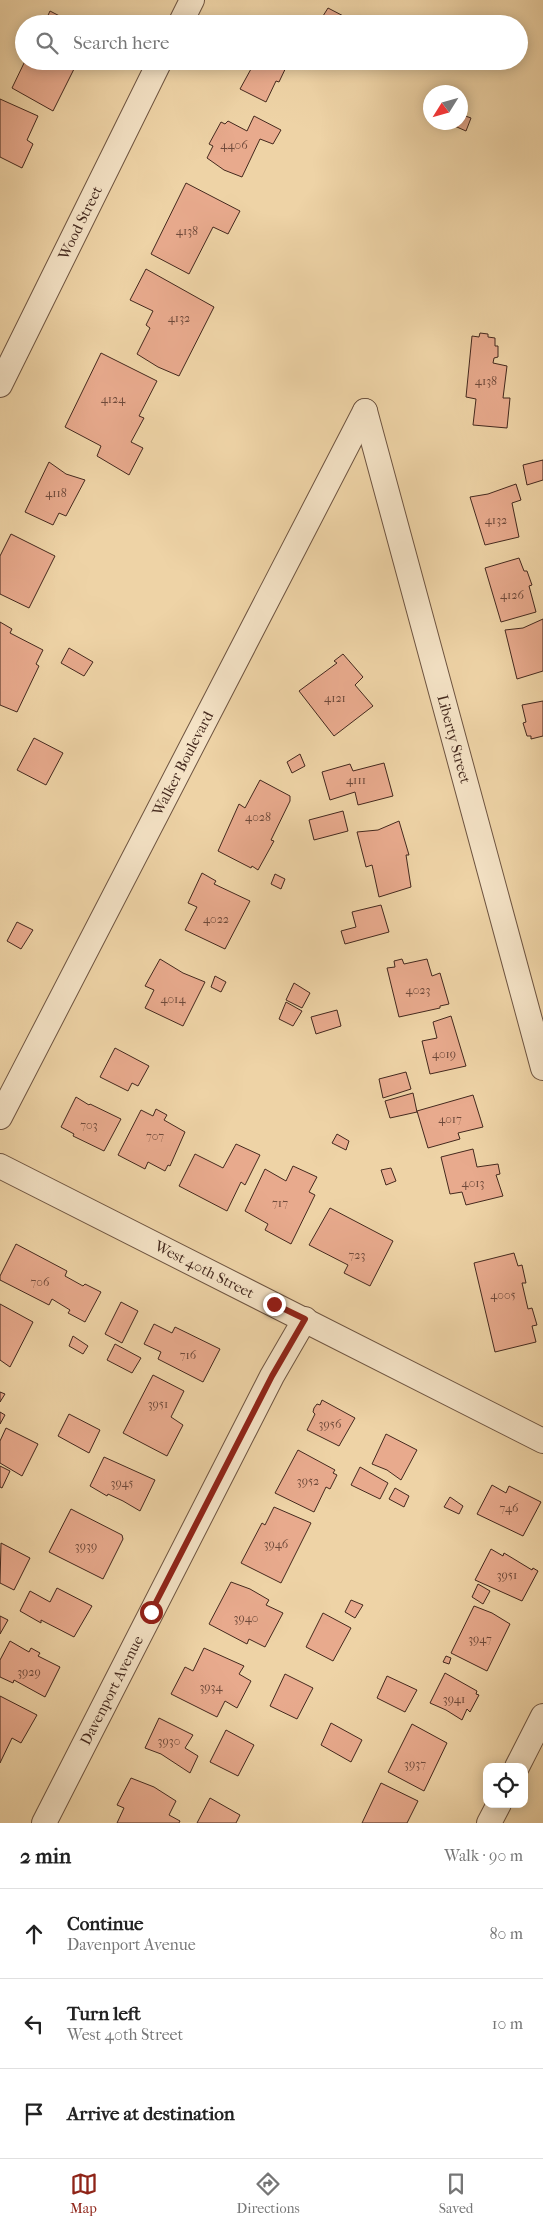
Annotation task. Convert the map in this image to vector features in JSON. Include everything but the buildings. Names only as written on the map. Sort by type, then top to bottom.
[{"type":"street","points":[[184,15],[192,0]]},
{"type":"street","name":"Wood Street","points":[[0,385],[156,70]]},
{"type":"street","name":"Liberty Street","points":[[365,410],[543,1068]]},
{"type":"street","name":"Walker Boulevard","points":[[0,1117],[365,410]]},
{"type":"street","name":"West 40th Street","points":[[0,1166],[543,1441]]},
{"type":"street","name":"Davenport Avenue","points":[[44,1823],[272,1376],[305,1319]]},
{"type":"street","points":[[520,1763],[543,1716]]},
{"type":"street","points":[[489,1823],[497,1808]]},
{"type":"route","points":[[151,1612],[272,1376],[305,1319],[274,1304]]}]
